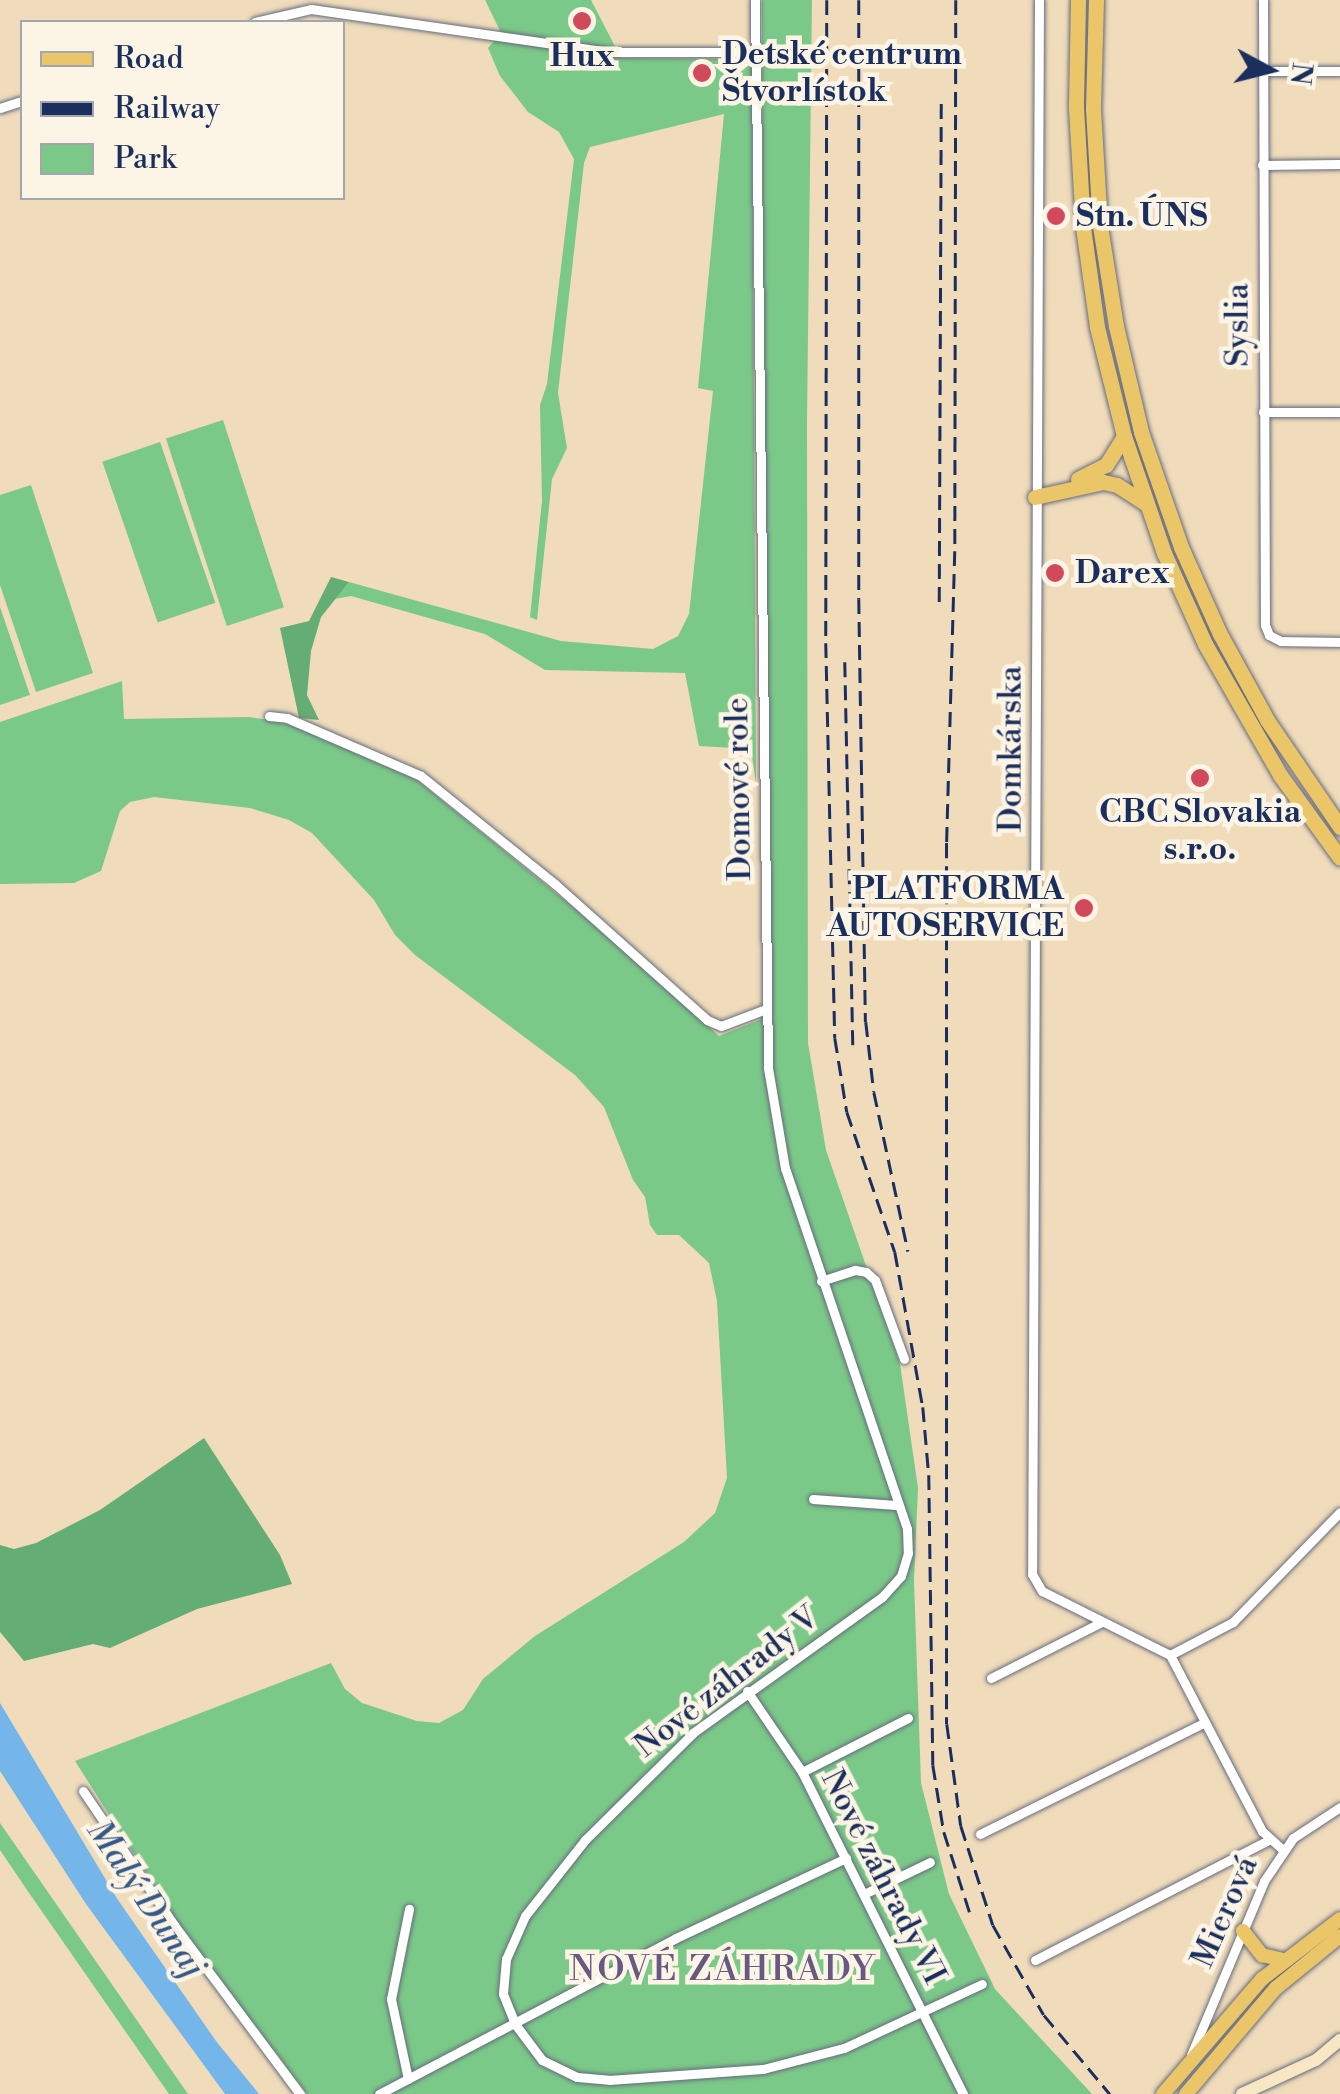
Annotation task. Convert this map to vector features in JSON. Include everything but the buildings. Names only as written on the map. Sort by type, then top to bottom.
[{"type":"highway","points":[[1078,0],[1076,108],[1084,241],[1097,327],[1124,436],[1180,593],[1227,687],[1280,774],[1340,858]]},
{"type":"highway","points":[[1096,0],[1093,108],[1100,226],[1116,326],[1141,432],[1181,548],[1220,634],[1276,735],[1340,828]]},
{"type":"highway","points":[[1035,493],[1098,471],[1124,436]]},
{"type":"highway","points":[[1035,493],[1103,482],[1117,485],[1146,504]]},
{"type":"main road","points":[[1162,2094],[1283,1960],[1340,1919]]},
{"type":"main road","points":[[1242,1931],[1262,1955],[1283,1960]]},
{"type":"main road","points":[[1186,2094],[1276,1988],[1340,1936]]},
{"type":"street","name":"Domové role","points":[[756,0],[766,1009],[776,1130],[821,1281],[896,1505]]},
{"type":"street","name":"Domkárska","points":[[1038,0],[1032,1574],[1042,1592],[1170,1655]]},
{"type":"street","name":"Syslia","points":[[1263,0],[1264,625],[1269,636],[1281,641],[1340,642]]},
{"type":"street","points":[[264,20],[311,8],[609,52],[755,52]]},
{"type":"street","points":[[1263,72],[1340,71]]},
{"type":"street","points":[[1262,165],[1340,164]]},
{"type":"street","points":[[1263,412],[1340,412]]},
{"type":"street","points":[[269,716],[287,718],[421,776],[555,884],[707,1020],[721,1026],[766,1009]]},
{"type":"street","points":[[821,1281],[855,1270],[866,1272],[875,1280],[904,1359]]},
{"type":"street","points":[[814,1498],[896,1505]]},
{"type":"street","name":"Nové záhrady V","points":[[515,2024],[506,2006],[503,1974],[525,1916],[565,1862],[650,1770],[746,1691],[896,1583],[910,1546],[896,1505]]},
{"type":"street","points":[[1283,1850],[1268,1840],[1170,1655],[1233,1622],[1340,1512]]},
{"type":"street","points":[[991,1678],[1102,1622]]},
{"type":"street","name":"Nové záhrady VI","points":[[746,1691],[802,1772],[866,1892],[964,2094]]},
{"type":"street","points":[[802,1772],[908,1718]]},
{"type":"street","points":[[980,1834],[1204,1723]]},
{"type":"street","points":[[83,1792],[174,1925],[297,2090]]},
{"type":"street","name":"Mierová","points":[[1188,2061],[1242,1931],[1283,1850],[1293,1838],[1340,1807]]},
{"type":"street","points":[[1036,1960],[1268,1840]]},
{"type":"street","points":[[379,2094],[676,1938],[846,1858]]},
{"type":"street","points":[[866,1892],[930,1862]]},
{"type":"street","points":[[408,1909],[391,1999],[408,2078]]},
{"type":"street","points":[[515,2024],[542,2060],[577,2077],[608,2080],[763,2069],[844,2048],[982,1984]]},
{"type":"street","points":[[1316,2060],[1340,2040]]},
{"type":"street","points":[[1242,2094],[1340,2052]]},
{"type":"green space","points":[[485,0],[591,0],[621,58],[752,59],[756,784],[751,749],[699,746],[685,673],[545,670],[485,634],[351,596],[335,599],[349,582],[561,641],[653,649],[678,636],[689,614],[713,391],[698,388],[724,114],[590,147],[584,163],[558,393],[567,448],[552,479],[537,620],[530,617],[542,501],[540,405],[547,384],[574,159],[559,132],[528,112],[500,76],[488,48],[501,33]]},
{"type":"green space","points":[[762,0],[812,0],[807,421],[808,1043],[826,1150],[900,1364],[918,1488],[914,1581],[921,1783],[949,1894],[995,1989],[1092,2094],[307,2094],[189,1940],[75,1761],[331,1663],[345,1689],[362,1703],[417,1721],[439,1723],[463,1710],[483,1679],[535,1636],[684,1542],[715,1513],[727,1478],[717,1301],[709,1263],[679,1235],[657,1235],[650,1225],[645,1197],[633,1180],[604,1107],[575,1075],[415,955],[395,935],[374,900],[312,833],[289,820],[250,808],[154,797],[130,802],[120,811],[101,871],[74,883],[0,884],[0,722],[122,681],[124,719],[249,717],[290,723],[417,780],[622,947],[719,1036],[770,1016],[763,652]]},
{"type":"green space","points":[[223,420],[284,607],[227,626],[166,439]]},
{"type":"green space","points":[[160,442],[215,603],[158,623],[102,462]]},
{"type":"green space","points":[[31,485],[93,673],[36,692],[0,585],[0,495]]},
{"type":"green space","points":[[331,577],[349,582],[321,617],[311,651],[307,695],[319,720],[299,718],[280,628],[309,621]]},
{"type":"green space","points":[[0,607],[30,695],[0,705]]},
{"type":"green space","points":[[204,1438],[280,1555],[292,1584],[197,1609],[110,1648],[93,1644],[24,1661],[0,1632],[0,1545],[14,1549],[36,1543],[100,1510]]},
{"type":"green space","points":[[0,1823],[188,2094],[169,2094],[27,1890],[0,1850]]},
{"type":"water","points":[[0,1703],[118,1900],[216,2041],[259,2094],[225,2094],[86,1904],[0,1771]]},
{"type":"railway","points":[[827,0],[826,643],[835,1038],[847,1112],[895,1252],[923,1407],[929,1475],[933,1765],[944,1832],[971,1916]]},
{"type":"railway","points":[[859,0],[859,599],[866,1022],[874,1092],[908,1251]]},
{"type":"railway","points":[[956,0],[955,551],[947,843],[947,1724],[961,1826],[993,1925],[1044,2015],[1110,2094]]},
{"type":"railway","points":[[939,602],[941,97]]},
{"type":"railway","points":[[845,662],[853,1052]]},
{"type":"place","name":"Hux","points":[[582,21]]},
{"type":"place","name":"Detské centrum Štvorlístok","points":[[702,73]]},
{"type":"place","name":"Stn. ÚNS","points":[[1056,216]]},
{"type":"place","name":"Darex","points":[[1055,573]]},
{"type":"place","name":"CBC Slovakia s.r.o.","points":[[1200,778]]},
{"type":"place","name":"PLATFORMA AUTOSERVICE","points":[[1084,908]]},
{"type":"district","name":"NOVÉ ZÁHRADY","points":[[723,1970]]},
{"type":"water label","name":"Malý Dunaj","points":[[145,1899]]}]
